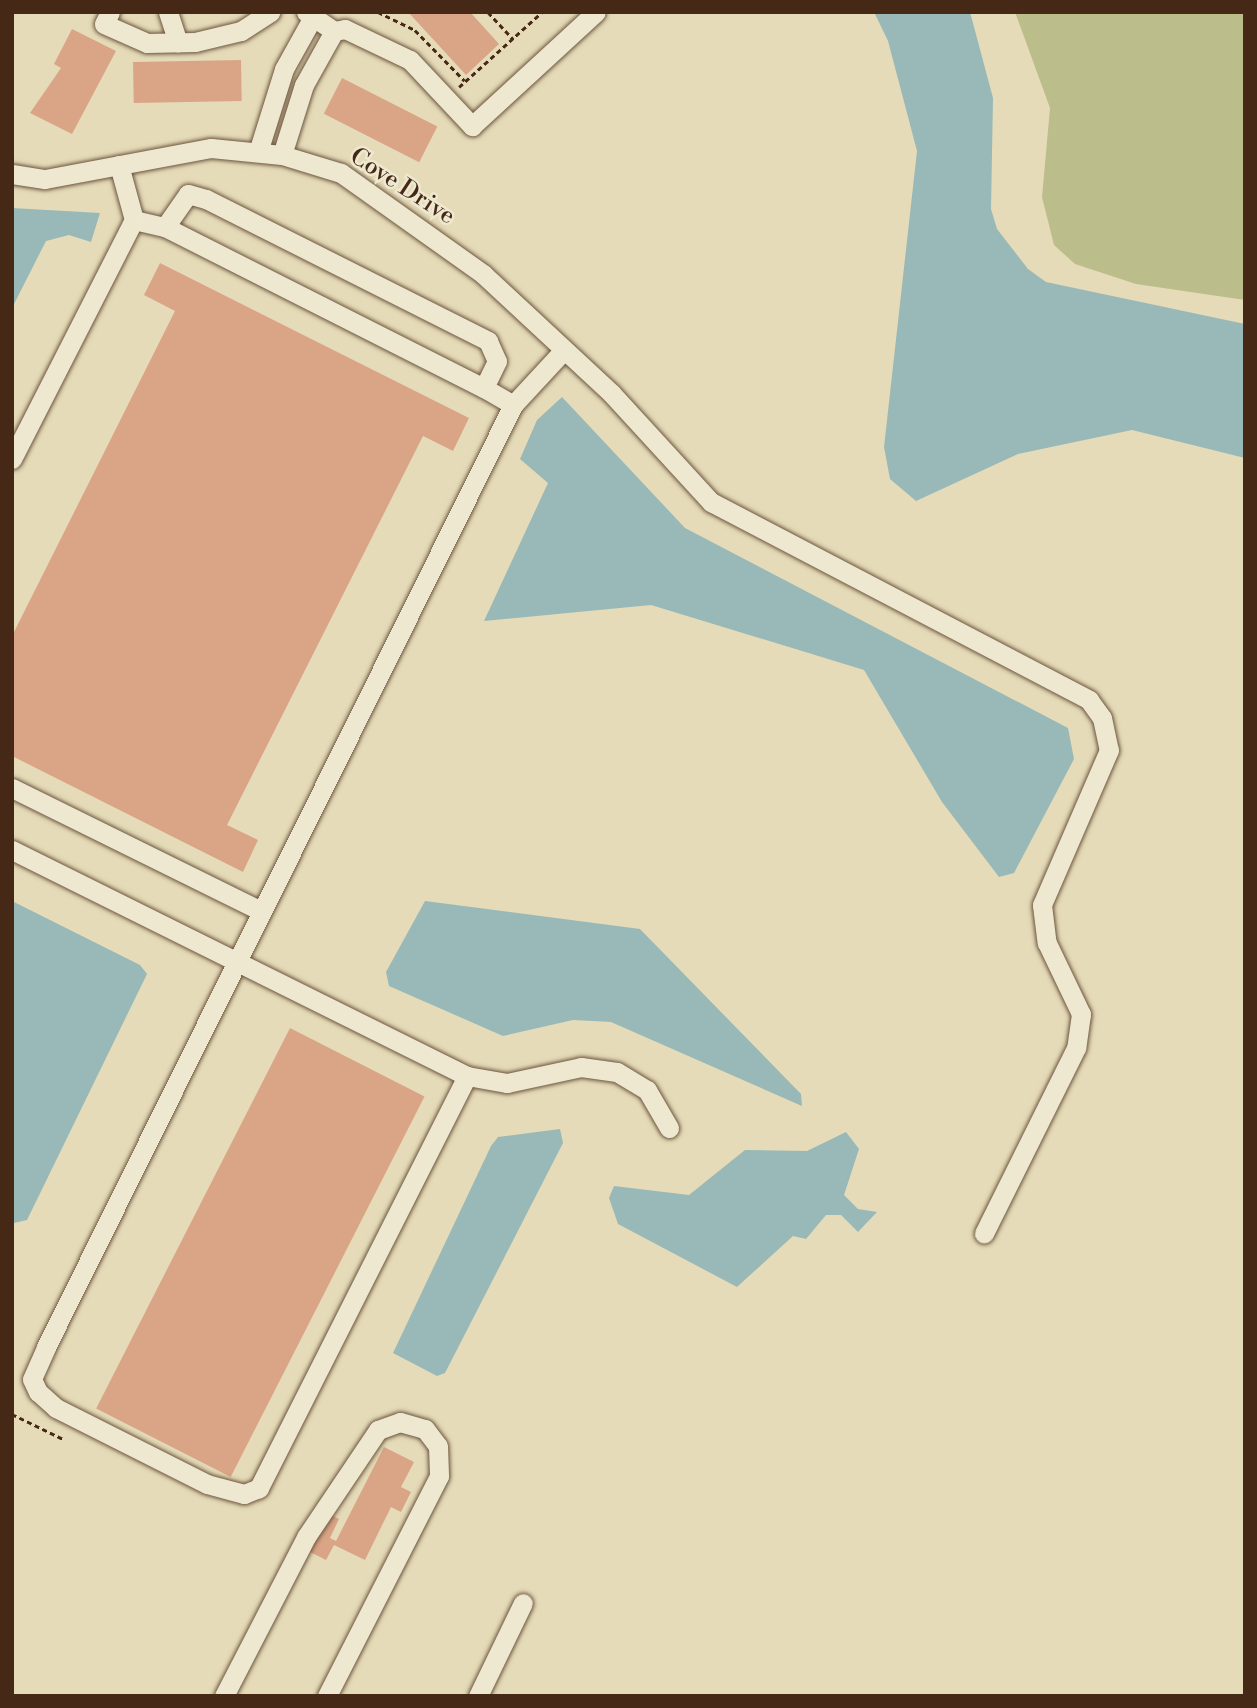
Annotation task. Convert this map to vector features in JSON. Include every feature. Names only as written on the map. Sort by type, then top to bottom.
[{"type":"street","points":[[110,12],[104,24],[147,43],[177,42],[241,31],[270,12]]},
{"type":"street","points":[[168,12],[177,42]]},
{"type":"street","points":[[258,152],[284,69],[309,15],[342,24],[410,60],[472,127],[596,12]]},
{"type":"street","points":[[282,155],[304,85],[342,24]]},
{"type":"street","name":"Cove Drive","points":[[12,174],[45,178],[211,148],[282,155],[341,173],[402,211],[483,274],[612,394],[711,502],[1064,683],[1102,718],[1109,750],[1042,905],[1047,943],[1081,1014],[1076,1048],[984,1233]]},
{"type":"street","points":[[12,459],[134,220],[119,165]]},
{"type":"street","points":[[165,227],[188,194],[255,224],[488,341],[497,360],[484,388]]},
{"type":"street","points":[[134,220],[165,227],[513,405]]},
{"type":"street","points":[[467,1076],[270,1475],[244,1494],[207,1484],[56,1408],[32,1379],[233,961],[513,405],[563,351]]},
{"type":"street","points":[[12,788],[259,910]]},
{"type":"street","points":[[12,850],[467,1076],[507,1083],[581,1067],[617,1072],[647,1090],[668,1128]]},
{"type":"street","points":[[224,1696],[306,1537],[378,1430],[400,1422],[425,1429],[438,1446],[439,1476],[327,1696]]},
{"type":"street","points":[[478,1696],[523,1603]]},
{"type":"path","points":[[378,12],[415,30],[465,81]]},
{"type":"path","points":[[488,12],[513,39]]},
{"type":"path","points":[[446,98],[542,12]]},
{"type":"path","points":[[12,1414],[65,1440]]},
{"type":"green space","points":[[1015,12],[1245,12],[1245,300],[1136,284],[1075,264],[1054,245],[1042,197],[1050,108]]},
{"type":"water","points":[[874,12],[970,12],[993,98],[991,209],[997,229],[1028,269],[1046,282],[1245,324],[1245,458],[1132,430],[1018,454],[916,501],[890,479],[884,447],[917,151],[888,41]]},
{"type":"water","points":[[12,208],[100,213],[91,242],[69,235],[46,241],[12,308]]},
{"type":"water","points":[[562,397],[685,528],[1068,728],[1074,759],[1014,873],[999,877],[942,802],[864,670],[651,605],[484,621],[548,483],[520,459],[537,420]]},
{"type":"water","points":[[12,901],[140,965],[147,974],[27,1220],[14,1223]]},
{"type":"water","points":[[425,901],[640,929],[801,1094],[802,1106],[611,1022],[573,1020],[503,1036],[389,986],[386,972]]},
{"type":"water","points":[[560,1129],[563,1143],[445,1373],[437,1376],[393,1353],[491,1146],[498,1137]]},
{"type":"water","points":[[846,1132],[859,1149],[844,1195],[858,1209],[877,1212],[858,1232],[841,1215],[826,1215],[806,1239],[793,1236],[737,1287],[618,1224],[609,1198],[614,1186],[689,1195],[745,1150],[807,1151]]},
{"type":"building","points":[[408,12],[470,12],[499,44],[466,75]]},
{"type":"building","points":[[72,29],[116,51],[72,134],[30,113],[61,68],[54,64]]},
{"type":"building","points":[[241,60],[242,101],[134,103],[133,62]]},
{"type":"building","points":[[342,78],[437,127],[419,162],[324,114]]},
{"type":"building","points":[[160,263],[469,418],[453,451],[423,436],[227,825],[258,840],[243,872],[12,756],[12,636],[175,311],[144,295]]},
{"type":"building","points":[[290,1028],[425,1097],[231,1477],[96,1408]]},
{"type":"building","points":[[384,1447],[414,1462],[401,1487],[411,1492],[401,1512],[391,1507],[365,1560],[334,1545],[326,1560],[304,1549],[331,1515],[339,1519],[330,1538],[336,1541]]}]
